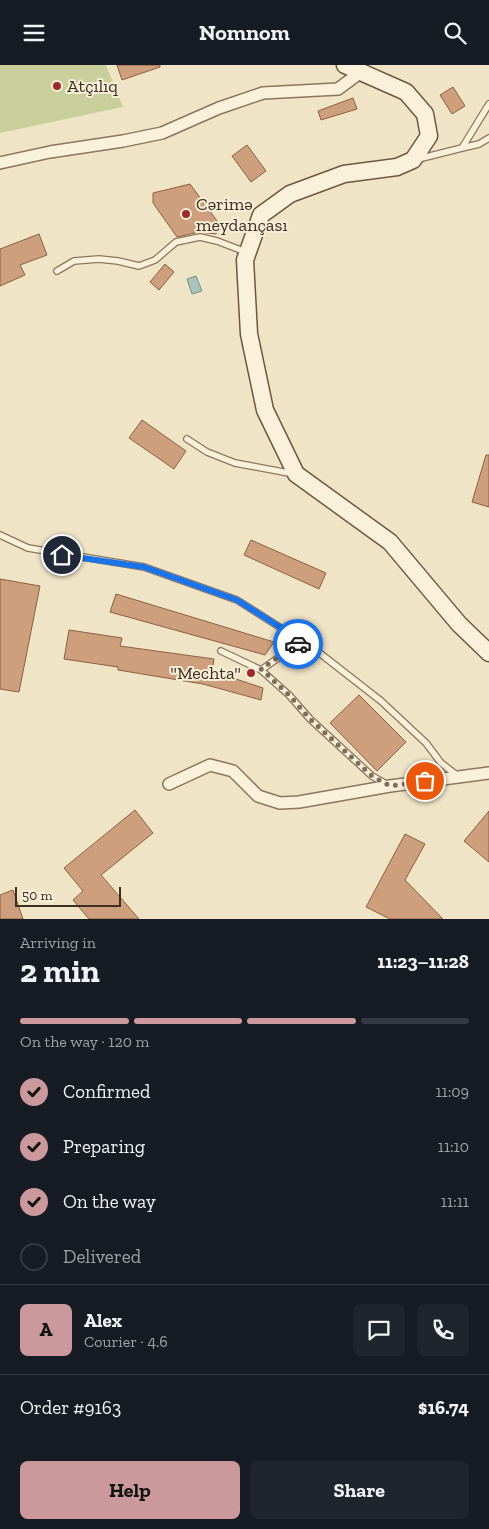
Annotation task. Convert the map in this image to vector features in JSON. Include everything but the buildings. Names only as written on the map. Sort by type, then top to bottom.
[{"type":"street","points":[[345,65],[406,92],[425,113],[429,136],[413,160],[397,167],[344,174],[290,194],[261,215],[245,260],[249,334],[265,410],[296,475],[390,542],[459,624],[489,653]]},
{"type":"street","points":[[0,163],[50,152],[162,133],[219,108],[263,93],[338,89],[361,73]]},
{"type":"street","points":[[169,784],[210,765],[233,771],[258,796],[280,803],[489,773]]},
{"type":"lane","points":[[462,148],[489,104]]},
{"type":"lane","points":[[413,160],[479,144],[489,138]]},
{"type":"lane","points":[[58,271],[74,261],[99,259],[139,266],[155,260],[176,242],[200,237],[217,241],[248,253]]},
{"type":"lane","points":[[187,439],[207,452],[235,463],[296,475]]},
{"type":"lane","points":[[0,535],[28,548],[144,567],[237,600],[317,651],[381,701],[426,743],[441,763],[460,777]]},
{"type":"lane","points":[[261,669],[302,641]]},
{"type":"lane","points":[[221,651],[261,669],[289,695],[310,719],[372,776],[390,786]]},
{"type":"green space","name":"Atçılıq","points":[[0,65],[106,65],[123,107],[0,133]]},
{"type":"water","points":[[196,276],[202,291],[192,294],[187,279]]},
{"type":"way so far","points":[[298,644],[261,669],[289,695],[310,719],[372,776],[390,786],[425,781]]},
{"type":"place","name":"Atçılıq","points":[[57,86]]},
{"type":"place","name":"Cərimə meydançası","points":[[186,214]]},
{"type":"place","name":"\"Mechta\"","points":[[251,673]]},
{"type":"route","points":[[62,555],[144,567],[237,600],[302,641],[298,644]]}]
